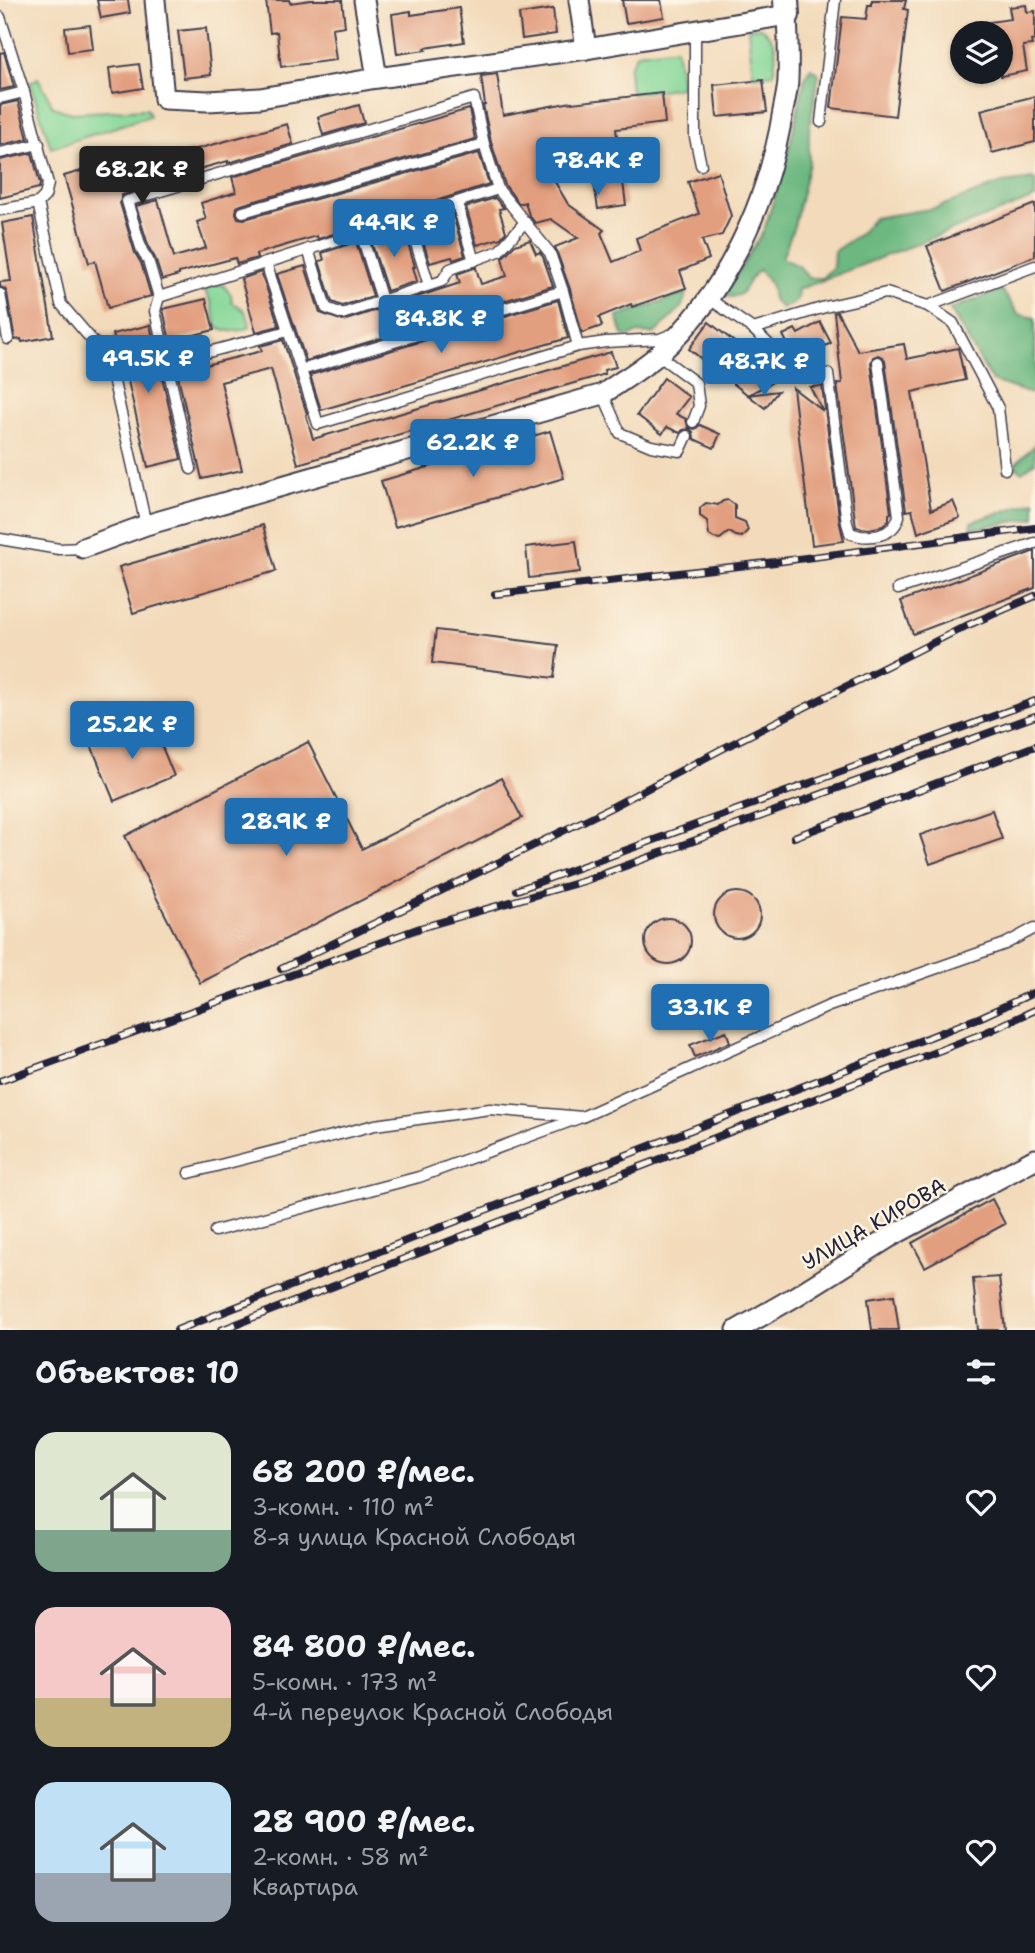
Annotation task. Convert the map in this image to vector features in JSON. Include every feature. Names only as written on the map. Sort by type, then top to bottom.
[{"type":"street","points":[[83,548],[146,525],[603,394],[658,355],[684,329],[737,253],[751,226],[778,144],[788,80],[786,7],[695,30],[586,49],[377,78],[260,98],[164,99],[155,0]]},
{"type":"street","points":[[364,0],[377,78]]},
{"type":"street","points":[[579,0],[586,49]]},
{"type":"street","name":"УЛИЦА КИРОВА","points":[[737,1330],[890,1237],[1035,1159]]},
{"type":"lane","points":[[821,122],[835,0]]},
{"type":"lane","points":[[0,17],[4,43],[24,92],[48,184],[45,196],[38,202],[0,211]]},
{"type":"lane","points":[[695,30],[695,137],[701,165]]},
{"type":"lane","points":[[0,99],[24,92]]},
{"type":"lane","points":[[191,469],[155,311],[159,297],[127,201],[474,98],[498,189],[550,253],[578,346]]},
{"type":"lane","points":[[0,153],[39,144]]},
{"type":"lane","points":[[243,212],[484,144]]},
{"type":"lane","points":[[159,297],[498,189]]},
{"type":"lane","points":[[38,202],[61,304],[109,360],[146,525]]},
{"type":"lane","points":[[457,203],[474,261]]},
{"type":"lane","points":[[408,218],[429,285]]},
{"type":"lane","points":[[308,249],[326,308],[342,314],[442,281],[450,269],[499,251],[524,222]]},
{"type":"lane","points":[[361,233],[382,300]]},
{"type":"lane","points":[[266,262],[318,424],[578,346],[660,339],[684,329]]},
{"type":"lane","points":[[928,306],[1035,266]]},
{"type":"lane","points":[[301,370],[563,290]]},
{"type":"lane","points":[[753,328],[886,293],[928,306],[953,323],[998,408],[1005,469]]},
{"type":"lane","points":[[0,294],[8,339]]},
{"type":"lane","points":[[708,298],[753,328],[802,377],[828,374],[847,523],[850,533],[860,537],[891,531],[900,516],[878,362]]},
{"type":"lane","points":[[167,363],[288,331]]},
{"type":"lane","points":[[658,355],[696,383],[699,406],[693,422]]},
{"type":"lane","points":[[603,394],[620,433],[651,446],[680,451],[687,436]]},
{"type":"lane","points":[[0,539],[59,549],[83,548]]},
{"type":"lane","points":[[898,589],[1035,543]]},
{"type":"lane","points":[[215,1231],[419,1177],[582,1117],[829,1006],[1005,944],[1035,928]]},
{"type":"lane","points":[[189,1173],[375,1125],[490,1109],[582,1117]]},
{"type":"green space","points":[[760,27],[774,42],[776,54],[773,74],[753,76],[748,29]]},
{"type":"green space","points":[[676,48],[682,87],[631,94],[629,68],[637,53]]},
{"type":"green space","points":[[811,68],[819,74],[809,130],[809,163],[794,226],[782,258],[800,267],[808,278],[822,278],[833,267],[834,251],[860,234],[874,218],[936,208],[1002,183],[1035,179],[1035,198],[797,290],[798,298],[793,304],[782,308],[774,301],[772,288],[759,270],[741,294],[732,297],[724,295],[764,230],[786,162],[805,78]]},
{"type":"green space","points":[[38,78],[53,107],[71,113],[147,109],[150,116],[51,148],[30,83]]},
{"type":"green space","points":[[215,285],[223,285],[231,295],[232,303],[245,312],[250,327],[233,331],[217,327],[211,302],[205,291]]},
{"type":"green space","points":[[1002,290],[1018,314],[1035,318],[1035,395],[992,381],[950,309]]},
{"type":"green space","points":[[687,293],[681,308],[654,334],[623,335],[617,316]]},
{"type":"green space","points":[[1035,445],[1035,462],[1022,472],[1014,465]]},
{"type":"green space","points":[[1035,501],[1035,518],[971,529],[971,522]]},
{"type":"building","points":[[97,0],[128,0],[130,13],[101,18]]},
{"type":"building","points":[[266,0],[289,0],[290,3],[342,0],[345,26],[332,28],[336,60],[281,67],[277,32],[270,33]]},
{"type":"building","points":[[622,0],[661,0],[664,17],[626,23]]},
{"type":"building","points":[[872,0],[906,0],[904,9],[908,10],[895,116],[831,108],[842,17],[866,19],[868,5],[872,5]]},
{"type":"building","points":[[1026,5],[1027,12],[1035,11],[1035,40],[1031,41],[1032,45],[1023,46],[1027,71],[1013,74],[1013,21],[997,21],[1011,19],[1009,7]]},
{"type":"building","points":[[459,8],[464,42],[397,54],[392,14],[411,11],[411,15]]},
{"type":"building","points":[[553,9],[556,34],[522,39],[519,14]]},
{"type":"building","points":[[90,25],[93,49],[68,52],[65,28]]},
{"type":"building","points":[[206,28],[211,75],[184,78],[178,31]]},
{"type":"building","points":[[4,52],[14,87],[0,90],[0,53]]},
{"type":"building","points":[[139,64],[143,88],[112,93],[109,68]]},
{"type":"building","points":[[497,74],[503,115],[572,102],[662,93],[665,123],[616,129],[626,205],[598,209],[592,170],[552,177],[568,204],[604,230],[601,233],[613,262],[640,251],[636,238],[699,214],[688,182],[718,172],[731,216],[722,235],[702,240],[709,259],[680,271],[686,288],[632,307],[631,304],[599,317],[602,326],[582,333],[555,247],[578,238],[551,219],[535,223],[525,202],[519,204],[505,185],[483,105],[481,76]]},
{"type":"building","points":[[763,80],[767,112],[717,117],[714,85]]},
{"type":"building","points":[[1035,96],[1035,142],[992,153],[981,110]]},
{"type":"building","points":[[18,101],[28,139],[0,145],[0,105]]},
{"type":"building","points":[[359,105],[364,123],[323,135],[318,117]]},
{"type":"building","points":[[469,109],[475,139],[241,205],[237,207],[236,213],[238,218],[245,219],[479,153],[489,184],[318,239],[317,236],[256,254],[257,258],[237,264],[235,258],[162,280],[136,206],[158,200],[174,257],[206,248],[197,222],[206,219],[201,203],[236,192],[232,177]]},
{"type":"building","points":[[287,124],[293,144],[152,182],[153,185],[122,195],[120,203],[151,296],[108,308],[95,261],[89,263],[64,176],[109,163],[111,173]]},
{"type":"building","points":[[32,153],[39,188],[0,198],[0,160]]},
{"type":"building","points":[[495,198],[504,208],[499,209],[506,232],[501,238],[477,245],[466,207]]},
{"type":"building","points":[[1035,204],[1035,256],[945,291],[927,246]]},
{"type":"building","points":[[452,212],[465,256],[430,263],[417,223]]},
{"type":"building","points":[[33,217],[53,336],[22,342],[21,339],[15,340],[7,293],[0,287],[0,282],[11,281],[2,223]]},
{"type":"building","points":[[403,227],[417,281],[387,291],[370,238]]},
{"type":"building","points":[[530,240],[536,254],[540,252],[543,257],[553,286],[306,361],[277,274],[305,266],[320,313],[343,321],[460,283],[457,274],[474,268],[481,284],[507,276],[502,258],[515,245]]},
{"type":"building","points":[[356,242],[373,296],[342,306],[332,302],[319,261],[324,260],[322,253]]},
{"type":"building","points":[[261,272],[279,326],[256,332],[241,279]]},
{"type":"building","points":[[206,299],[214,330],[170,341],[163,309]]},
{"type":"building","points":[[558,300],[568,338],[321,410],[310,375]]},
{"type":"building","points":[[837,312],[858,351],[904,344],[907,359],[958,348],[965,380],[912,392],[931,510],[953,501],[960,518],[918,533],[912,510],[906,511],[885,361],[878,355],[873,357],[871,363],[891,513],[883,526],[869,529],[856,527],[837,384],[842,383],[834,313]]},
{"type":"building","points":[[709,322],[780,378],[748,395],[689,349]]},
{"type":"building","points":[[820,322],[831,343],[806,356],[809,369],[805,369],[796,361],[783,335],[795,329],[798,334]]},
{"type":"building","points":[[150,325],[181,459],[148,467],[124,364],[120,364],[113,334]]},
{"type":"building","points":[[283,340],[313,439],[611,352],[616,367],[604,370],[605,374],[298,464],[271,369],[221,382],[242,470],[202,479],[177,372],[262,351],[260,346]]},
{"type":"building","points":[[664,378],[689,397],[676,414],[686,419],[688,427],[695,429],[700,425],[720,434],[714,448],[694,439],[690,429],[680,433],[667,427],[662,434],[637,415]]},
{"type":"building","points":[[822,386],[844,541],[812,545],[793,388],[823,411],[810,387]]},
{"type":"building","points":[[778,391],[765,408],[748,395]]},
{"type":"building","points":[[550,431],[564,478],[395,527],[381,481]]},
{"type":"building","points":[[728,500],[735,505],[735,518],[745,522],[748,530],[742,537],[729,532],[720,539],[714,538],[709,535],[707,521],[700,516],[700,508],[706,503],[718,505]]},
{"type":"building","points":[[263,525],[276,571],[133,613],[119,567]]},
{"type":"building","points":[[576,541],[580,572],[529,578],[526,547]]},
{"type":"building","points":[[1035,551],[1035,588],[913,634],[901,601]]},
{"type":"building","points":[[436,630],[558,645],[554,678],[432,663]]},
{"type":"building","points":[[151,720],[174,776],[114,801],[91,745]]},
{"type":"building","points":[[308,742],[362,849],[501,778],[522,818],[200,983],[125,836]]},
{"type":"building","points":[[992,810],[1002,839],[930,864],[920,835]]},
{"type":"building","points":[[737,892],[746,893],[753,899],[759,906],[759,924],[753,931],[746,937],[737,938],[728,937],[721,931],[715,924],[714,915],[715,906],[721,899],[728,893]]},
{"type":"building","points":[[668,918],[677,919],[684,925],[690,932],[690,950],[684,957],[677,963],[668,964],[659,963],[652,957],[646,950],[645,941],[646,932],[652,925],[659,919]]},
{"type":"building","points":[[726,1031],[730,1042],[695,1057],[690,1045]]},
{"type":"building","points":[[992,1199],[1005,1224],[925,1267],[912,1243]]},
{"type":"building","points":[[999,1277],[1005,1330],[978,1330],[973,1279]]},
{"type":"building","points":[[894,1295],[899,1330],[872,1330],[868,1299]]},
{"type":"railway","points":[[495,594],[775,562],[1035,528]]},
{"type":"railway","points":[[281,969],[612,807],[966,626],[1035,596]]},
{"type":"railway","points":[[517,890],[1035,701]]},
{"type":"railway","points":[[0,1081],[420,928],[584,881],[1035,716]]},
{"type":"railway","points":[[794,837],[1035,746]]},
{"type":"railway","points":[[177,1330],[981,1017],[1035,992]]},
{"type":"railway","points":[[221,1330],[987,1032],[1035,1010]]}]
